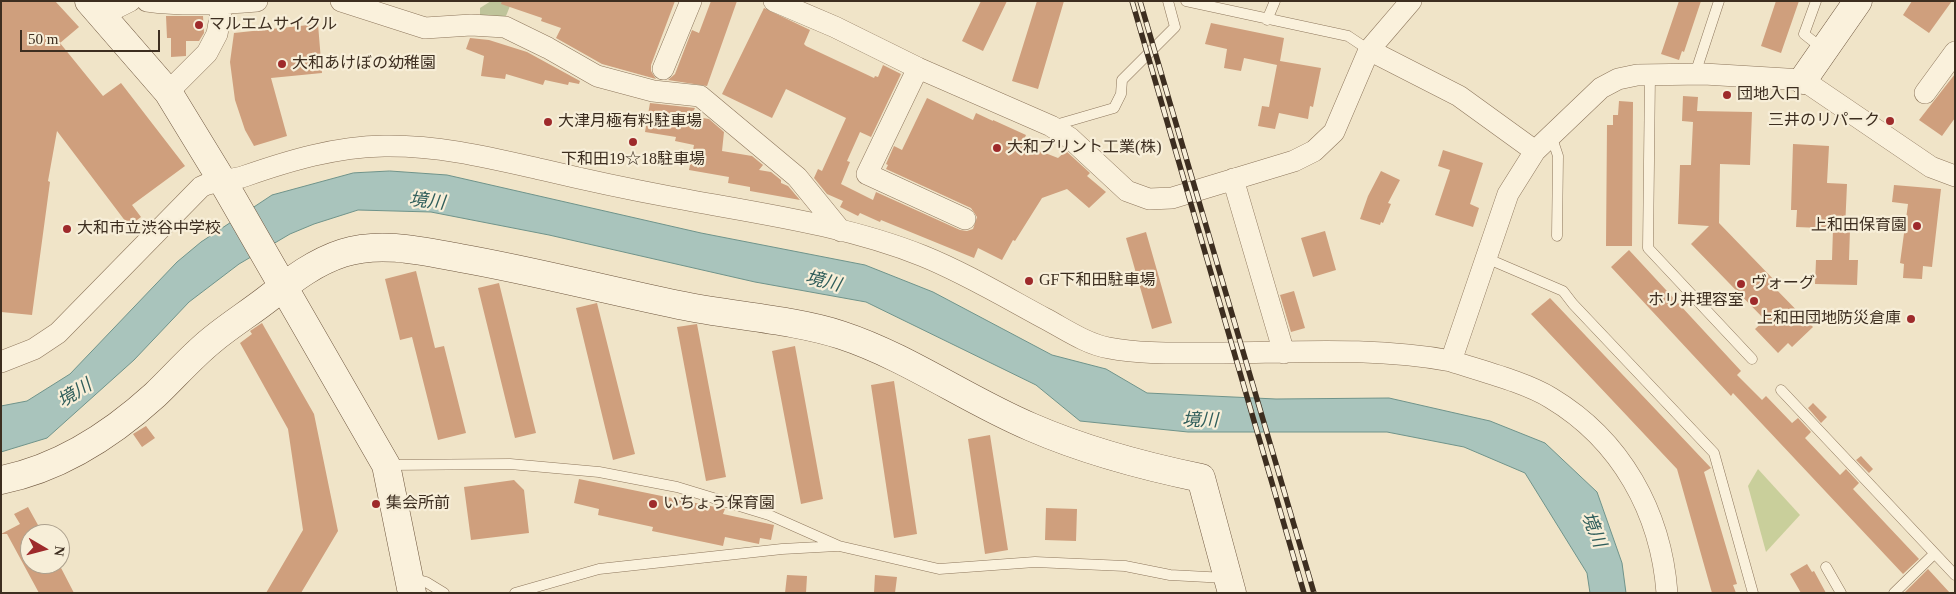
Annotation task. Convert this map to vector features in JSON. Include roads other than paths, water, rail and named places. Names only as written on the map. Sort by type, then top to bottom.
[{"type":"street","points":[[97,10],[114,9],[130,1]]},
{"type":"street","points":[[147,1],[167,4],[257,1]]},
{"type":"street","points":[[341,1],[425,28],[471,25],[505,27],[548,48],[597,76],[653,91],[700,96],[797,177],[841,231]]},
{"type":"street","points":[[663,69],[691,1]]},
{"type":"street","points":[[774,1],[835,27],[918,68],[1051,126],[1070,138],[1127,191],[1149,200],[1172,198],[1294,161],[1314,150],[1334,132],[1369,50],[1411,1]]},
{"type":"street","points":[[1803,80],[1858,1]]},
{"type":"street","points":[[168,92],[207,53],[217,34],[222,3]]},
{"type":"street","points":[[97,10],[168,92],[226,188],[386,465],[411,585]]},
{"type":"street","points":[[1369,50],[1459,96],[1535,151]]},
{"type":"street","points":[[1925,93],[1955,52]]},
{"type":"street","points":[[918,68],[867,174],[965,219]]},
{"type":"street","points":[[1452,361],[1508,194],[1535,151],[1601,88],[1618,79],[1637,75],[1695,74],[1744,75],[1803,80],[1924,163],[1955,176]]},
{"type":"street","points":[[1,362],[34,349],[58,333],[201,187],[208,183],[226,188],[289,160],[334,150],[382,146],[429,147],[472,154],[841,231],[924,257],[996,292],[1088,342],[1105,348],[1140,353],[1351,351],[1420,355],[1452,361],[1550,397],[1576,415],[1598,434],[1622,462],[1650,513],[1659,544],[1667,593]]},
{"type":"street","points":[[1233,179],[1284,353]]},
{"type":"street","points":[[1,480],[50,466],[87,447],[122,423],[278,278],[347,252],[370,248],[407,249],[512,267],[680,306],[839,335],[928,375],[1028,426],[1086,449],[1141,465],[1201,478],[1229,586]]},
{"type":"lane","points":[[1051,126],[1114,108],[1121,94],[1122,80],[1175,27],[1168,1]]},
{"type":"lane","points":[[1186,1],[1267,20],[1320,28],[1348,36],[1369,50]]},
{"type":"lane","points":[[1267,20],[1274,1]]},
{"type":"lane","points":[[1695,74],[1719,1]]},
{"type":"lane","points":[[1816,1],[1804,34],[1824,49]]},
{"type":"lane","points":[[1650,75],[1648,248],[1752,359]]},
{"type":"lane","points":[[1551,135],[1558,156],[1557,236]]},
{"type":"lane","points":[[1486,258],[1564,291],[1573,304],[1714,453],[1753,593]]},
{"type":"lane","points":[[1781,390],[1955,575]]},
{"type":"lane","points":[[386,465],[510,464],[600,472],[677,487],[737,504],[769,515],[839,546],[939,569],[1035,562],[1125,566],[1229,586]]},
{"type":"lane","points":[[515,593],[599,569],[782,549],[839,546]]},
{"type":"lane","points":[[1894,593],[1934,554]]},
{"type":"lane","points":[[1826,567],[1841,593]]},
{"type":"lane","points":[[411,585],[426,582],[444,593]]},
{"type":"water","name":"境川","points":[[390,171],[447,175],[701,233],[865,265],[933,292],[1052,355],[1106,369],[1147,393],[1276,399],[1389,398],[1490,421],[1545,443],[1597,492],[1622,563],[1626,593],[1590,593],[1587,573],[1525,473],[1464,447],[1387,432],[1188,432],[1080,421],[1036,385],[866,302],[755,282],[549,235],[431,212],[358,210],[290,234],[239,264],[189,302],[134,360],[47,438],[1,452],[1,406],[27,401],[70,374],[177,262],[201,242],[272,195],[353,173]]},
{"type":"railway","points":[[1132,1],[1304,593]]},
{"type":"railway","points":[[1140,1],[1314,593]]},
{"type":"place","name":"マルエムサイクル","points":[[199,25]]},
{"type":"place","name":"大和あけぼの幼稚園","points":[[282,64]]},
{"type":"place","name":"団地入口","points":[[1727,95]]},
{"type":"place","name":"三井のリパーク","points":[[1890,121]]},
{"type":"place","name":"大津月極有料駐車場","points":[[548,122]]},
{"type":"place","name":"下和田19☆18駐車場","points":[[633,142]]},
{"type":"place","name":"大和プリント工業(株)","points":[[997,148]]},
{"type":"place","name":"上和田保育園","points":[[1917,226]]},
{"type":"place","name":"大和市立渋谷中学校","points":[[67,229]]},
{"type":"place","name":"GF下和田駐車場","points":[[1029,281]]},
{"type":"place","name":"ヴォーグ","points":[[1741,284]]},
{"type":"place","name":"ホリ井理容室","points":[[1754,301]]},
{"type":"place","name":"上和田団地防災倉庫","points":[[1911,319]]},
{"type":"place","name":"集会所前","points":[[376,504]]},
{"type":"place","name":"いちょう保育園","points":[[653,504]]}]
